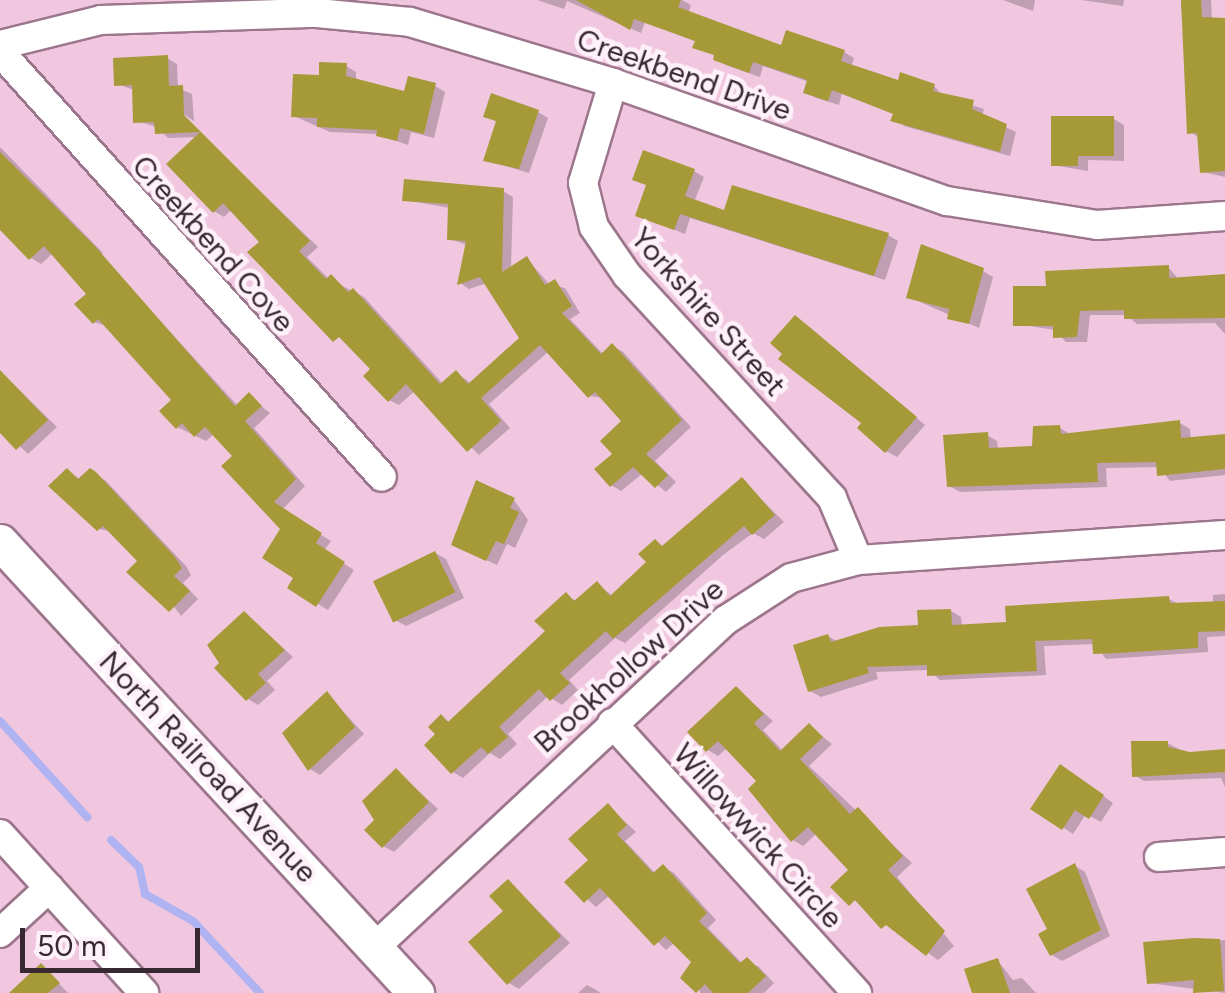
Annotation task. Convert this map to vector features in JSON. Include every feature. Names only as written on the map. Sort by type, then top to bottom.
[{"type":"street","name":"Creekbend Drive","points":[[0,44],[101,20],[227,7],[410,22],[613,83],[947,202],[1097,224],[1225,216]]},
{"type":"street","name":"Creekbend Cove","points":[[0,52],[382,477]]},
{"type":"street","name":"Yorkshire Street","points":[[613,83],[583,183],[594,226],[628,275],[832,498],[858,560]]},
{"type":"street","name":"Brookhollow Drive","points":[[374,948],[612,723],[757,596],[791,578],[858,560],[1225,535]]},
{"type":"street","name":"North Railroad Avenue","points":[[0,542],[416,993]]},
{"type":"street","name":"Willowwick Circle","points":[[612,723],[857,993]]},
{"type":"street","points":[[0,834],[144,993]]},
{"type":"street","points":[[1159,857],[1225,852]]},
{"type":"street","points":[[0,934],[49,888]]},
{"type":"building","points":[[576,0],[681,0],[678,7],[781,45],[786,30],[845,50],[841,61],[898,80],[900,72],[935,84],[933,91],[974,100],[972,109],[1007,124],[1000,152],[890,121],[893,114],[832,90],[828,101],[803,93],[807,80],[753,62],[749,73],[692,48],[695,41],[634,19],[630,30]]},
{"type":"building","points":[[1181,0],[1201,0],[1202,17],[1225,18],[1225,171],[1200,173],[1197,133],[1187,134]]},
{"type":"building","points":[[168,55],[169,86],[183,85],[184,115],[310,241],[299,251],[326,279],[331,274],[348,292],[353,288],[440,384],[456,370],[468,384],[519,338],[480,277],[457,285],[466,241],[447,240],[448,204],[402,201],[404,179],[504,188],[502,272],[527,256],[545,285],[555,279],[572,306],[562,313],[601,354],[612,343],[682,420],[646,454],[668,475],[655,488],[633,467],[610,487],[594,469],[612,454],[600,441],[621,421],[595,392],[588,398],[540,345],[481,398],[501,421],[467,452],[406,384],[388,402],[363,376],[370,369],[339,337],[333,342],[247,252],[259,242],[223,203],[213,213],[166,164],[200,132],[155,134],[154,122],[133,123],[132,85],[114,86],[113,58]]},
{"type":"building","points":[[319,62],[347,63],[346,76],[404,91],[408,76],[436,83],[424,134],[400,128],[397,141],[376,136],[377,130],[317,127],[317,118],[291,117],[293,74],[319,75]]},
{"type":"building","points":[[491,93],[539,110],[519,169],[483,161],[496,121],[483,117]]},
{"type":"building","points":[[1051,116],[1114,116],[1114,156],[1078,156],[1078,166],[1051,166]]},
{"type":"building","points":[[643,150],[695,169],[685,196],[724,210],[732,185],[889,233],[874,276],[680,214],[674,230],[635,216],[646,185],[632,180]]},
{"type":"building","points":[[0,152],[94,245],[235,406],[249,392],[262,406],[245,421],[296,479],[274,502],[322,533],[316,543],[345,562],[316,607],[287,588],[293,578],[262,558],[280,529],[221,466],[232,456],[205,427],[194,437],[182,423],[176,429],[159,411],[171,400],[98,319],[93,324],[74,304],[86,294],[44,246],[29,260],[0,230]]},
{"type":"building","points":[[921,244],[984,268],[969,324],[947,319],[949,309],[906,298]]},
{"type":"building","points":[[1169,265],[1169,278],[1225,274],[1225,318],[1124,319],[1124,310],[1080,311],[1077,337],[1053,338],[1053,326],[1013,326],[1013,286],[1046,286],[1045,271]]},
{"type":"building","points":[[795,315],[917,417],[885,453],[857,428],[861,423],[778,359],[782,354],[770,343]]},
{"type":"building","points":[[0,370],[48,420],[16,450],[0,433]]},
{"type":"building","points":[[1180,420],[1181,438],[1225,434],[1225,469],[1157,476],[1156,462],[1097,463],[1098,482],[947,487],[943,435],[988,432],[989,448],[1032,446],[1033,426],[1060,425],[1061,434]]},
{"type":"building","points":[[67,468],[78,479],[90,468],[96,472],[175,557],[182,568],[174,576],[190,591],[169,612],[126,572],[137,561],[103,526],[97,531],[48,486]]},
{"type":"building","points":[[742,477],[775,515],[752,535],[744,526],[613,639],[606,631],[560,673],[570,683],[550,701],[539,689],[499,727],[508,737],[488,754],[481,747],[451,774],[424,745],[435,734],[428,727],[441,714],[448,722],[545,631],[534,621],[566,592],[574,601],[597,581],[610,596],[646,562],[638,554],[655,539],[662,546]]},
{"type":"building","points":[[476,480],[515,498],[510,508],[519,512],[504,544],[496,541],[486,561],[451,545]]},
{"type":"building","points":[[435,551],[455,592],[393,623],[373,581]]},
{"type":"building","points":[[1169,596],[1170,603],[1225,601],[1225,631],[1198,632],[1198,648],[1118,653],[1093,654],[1092,639],[1035,641],[1037,671],[927,676],[927,665],[867,667],[869,673],[808,692],[793,645],[828,634],[831,642],[879,627],[918,625],[917,610],[951,609],[952,625],[1006,622],[1005,606]]},
{"type":"building","points":[[244,611],[285,650],[258,674],[266,683],[246,701],[214,668],[219,663],[207,645]]},
{"type":"building","points":[[736,686],[764,714],[754,723],[780,751],[809,723],[823,737],[800,759],[850,814],[858,807],[903,856],[888,870],[945,931],[926,956],[886,925],[881,929],[855,900],[849,906],[830,887],[848,870],[808,827],[791,842],[748,789],[756,781],[718,741],[706,752],[687,732]]},
{"type":"building","points":[[327,691],[355,727],[308,771],[282,733]]},
{"type":"building","points":[[1131,741],[1168,741],[1168,747],[1190,752],[1225,749],[1225,772],[1132,777]]},
{"type":"building","points":[[1060,764],[1104,795],[1089,819],[1075,810],[1062,830],[1030,809]]},
{"type":"building","points":[[396,768],[429,802],[382,848],[364,830],[374,820],[362,801]]},
{"type":"building","points":[[608,803],[627,825],[617,834],[653,873],[663,864],[707,913],[699,921],[740,963],[747,957],[766,976],[748,993],[713,993],[705,984],[696,993],[680,978],[691,962],[665,936],[654,946],[600,888],[584,903],[564,882],[588,860],[568,839]]},
{"type":"building","points":[[1075,863],[1101,930],[1050,956],[1038,934],[1047,929],[1026,889]]},
{"type":"building","points":[[508,879],[561,936],[507,985],[468,942],[503,911],[489,896]]},
{"type":"building","points":[[1220,939],[1224,991],[1193,993],[1194,980],[1147,984],[1143,942]]},
{"type":"building","points":[[998,958],[1010,993],[972,993],[964,969]]},
{"type":"building","points":[[41,963],[60,983],[48,993],[9,993]]},
{"type":"waterway","points":[[0,721],[87,817]]},
{"type":"waterway","points":[[111,840],[139,867],[145,894],[193,921],[260,993]]}]
